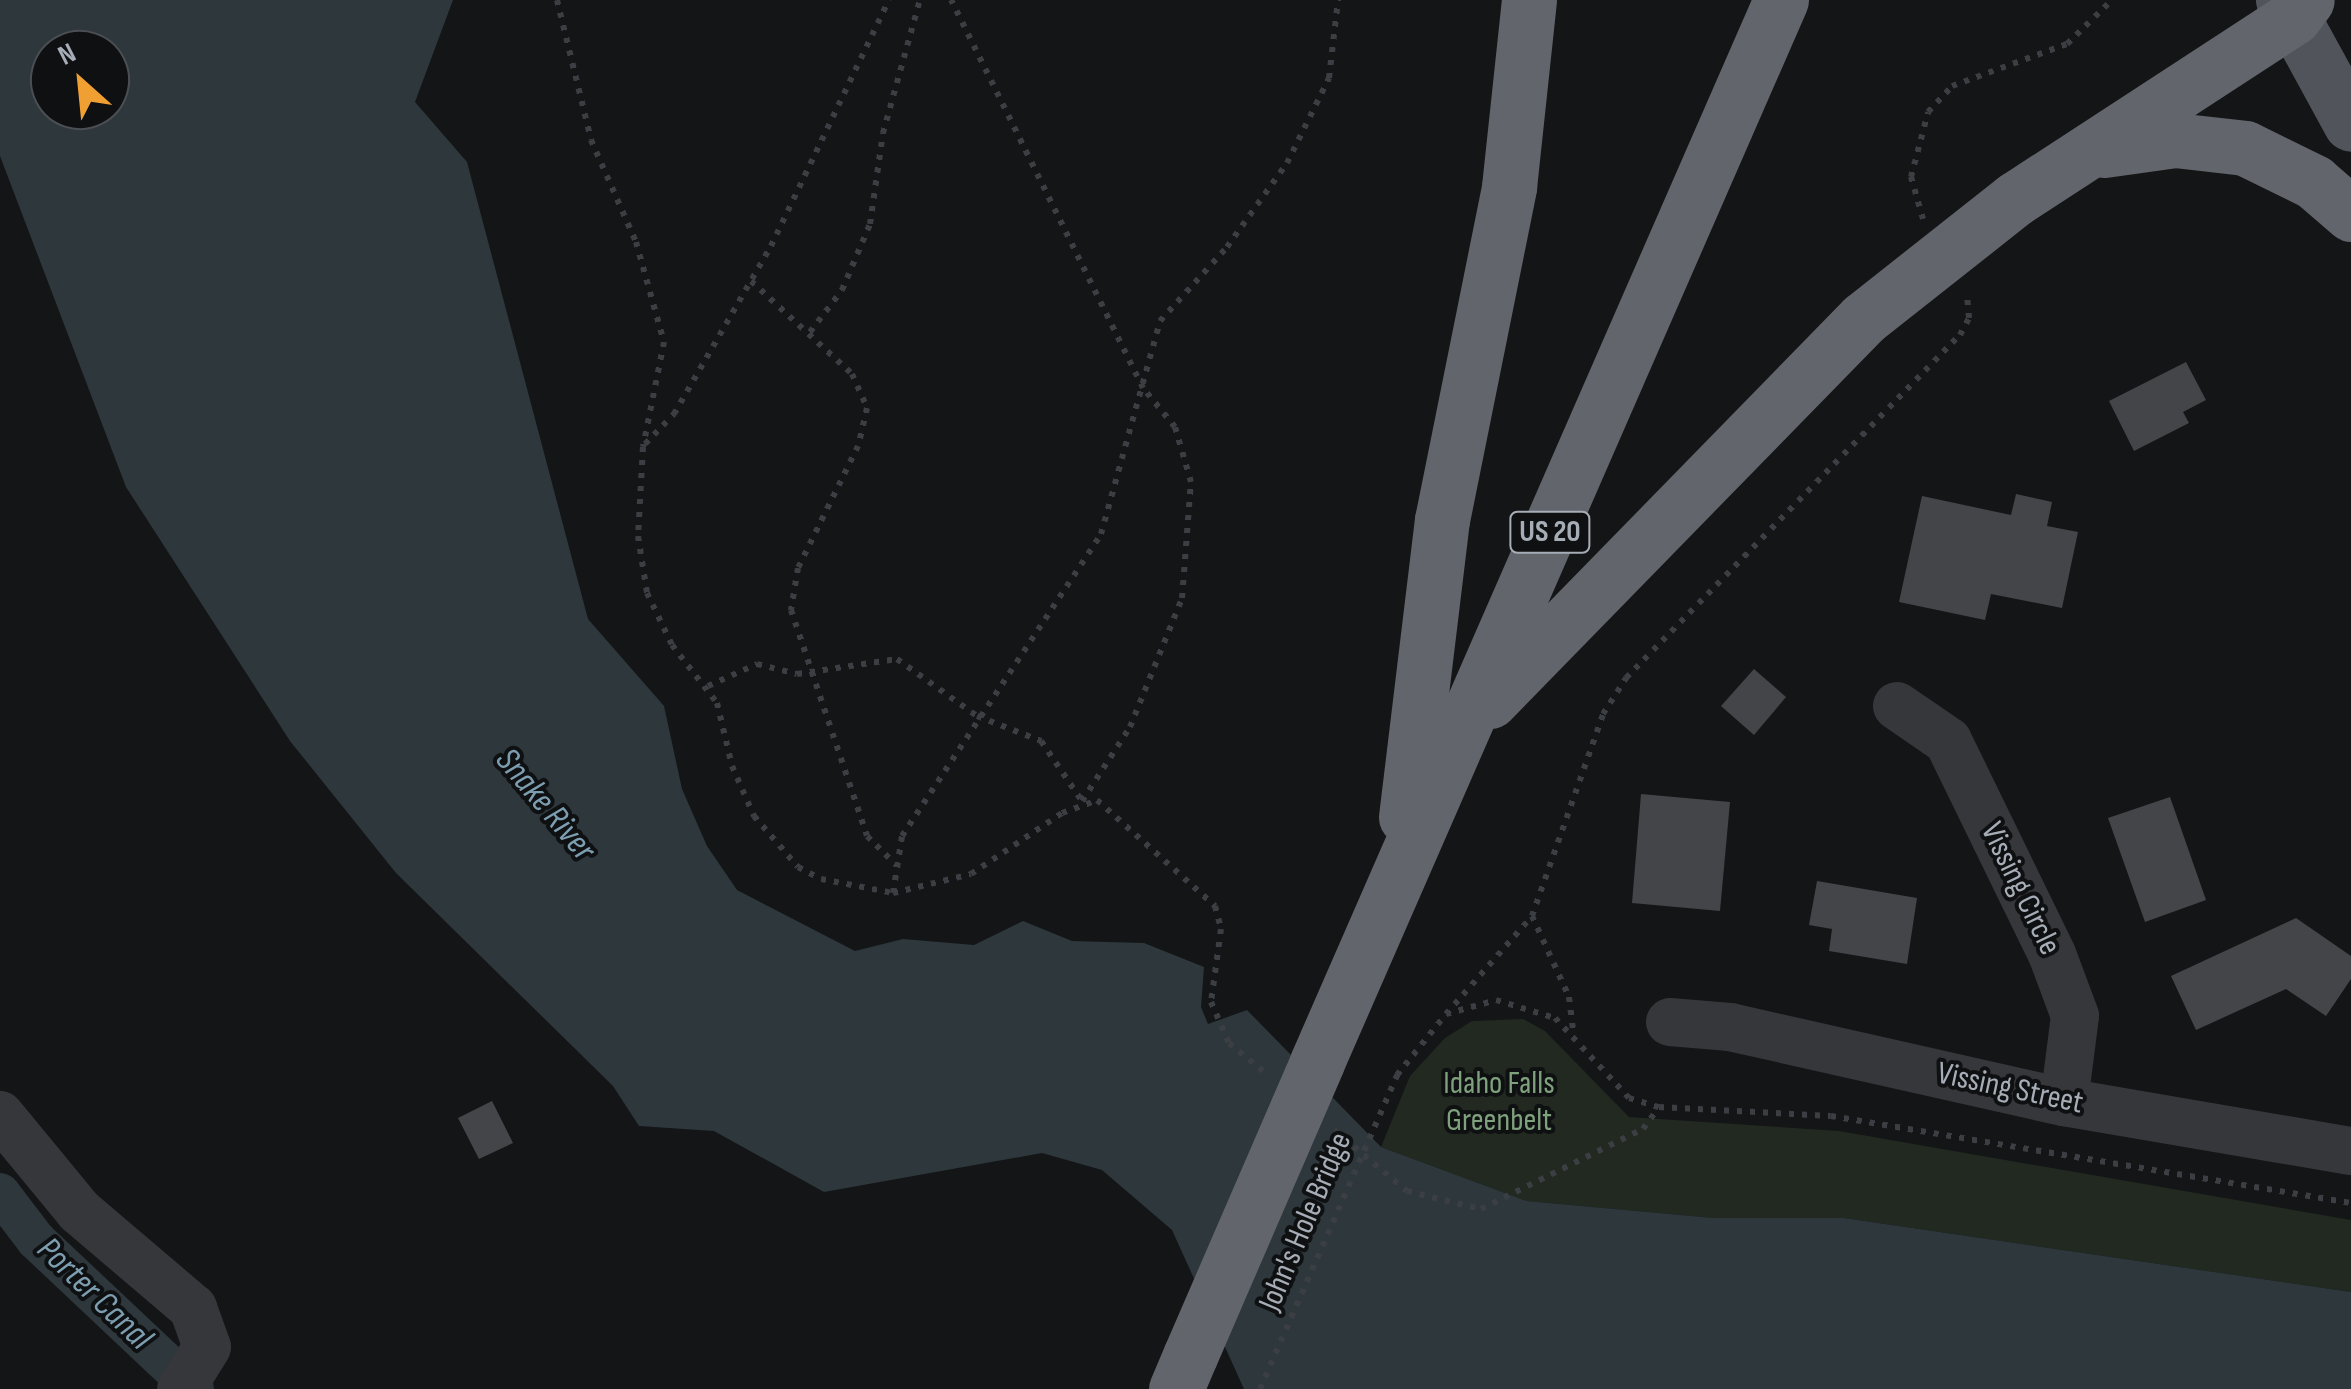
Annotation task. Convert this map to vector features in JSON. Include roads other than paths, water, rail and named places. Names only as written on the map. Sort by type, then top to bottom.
[{"type":"highway","points":[[1399,879],[1442,520],[1509,187],[1530,0]]},
{"type":"highway","name":"US 20","points":[[1183,1372],[1295,1071],[1399,879],[1781,0]]},
{"type":"highway","points":[[1464,726],[1863,319],[2015,200],[2295,6]]},
{"type":"highway","points":[[2086,153],[2176,140],[2244,148],[2314,182],[2351,214]]},
{"type":"main road","points":[[2295,6],[2351,124]]},
{"type":"street","name":"Vissing Circle","points":[[1898,706],[1948,741],[2052,954],[2076,1016],[2064,1102]]},
{"type":"street","name":"Vissing Street","points":[[1670,1022],[1776,1036],[2064,1102],[2351,1151]]},
{"type":"street","points":[[0,1115],[78,1211],[193,1308],[206,1333],[191,1376]]},
{"type":"water","name":"Snake River","points":[[0,0],[453,0],[415,102],[467,162],[588,619],[664,706],[682,789],[707,846],[737,890],[855,951],[903,939],[974,945],[1023,921],[1072,941],[1144,943],[1204,967],[1201,1007],[1208,1024],[1247,1010],[1381,1147],[1527,1201],[1714,1218],[1844,1218],[2351,1292],[2351,1389],[1244,1389],[1172,1230],[1102,1170],[1042,1153],[824,1192],[714,1131],[639,1126],[613,1086],[396,873],[290,741],[126,487],[0,156]]},
{"type":"waterway","name":"Porter Canal","points":[[0,1193],[36,1240],[194,1389]]},
{"type":"park label","name":"Idaho Falls Greenbelt","points":[[1499,1104]]}]
